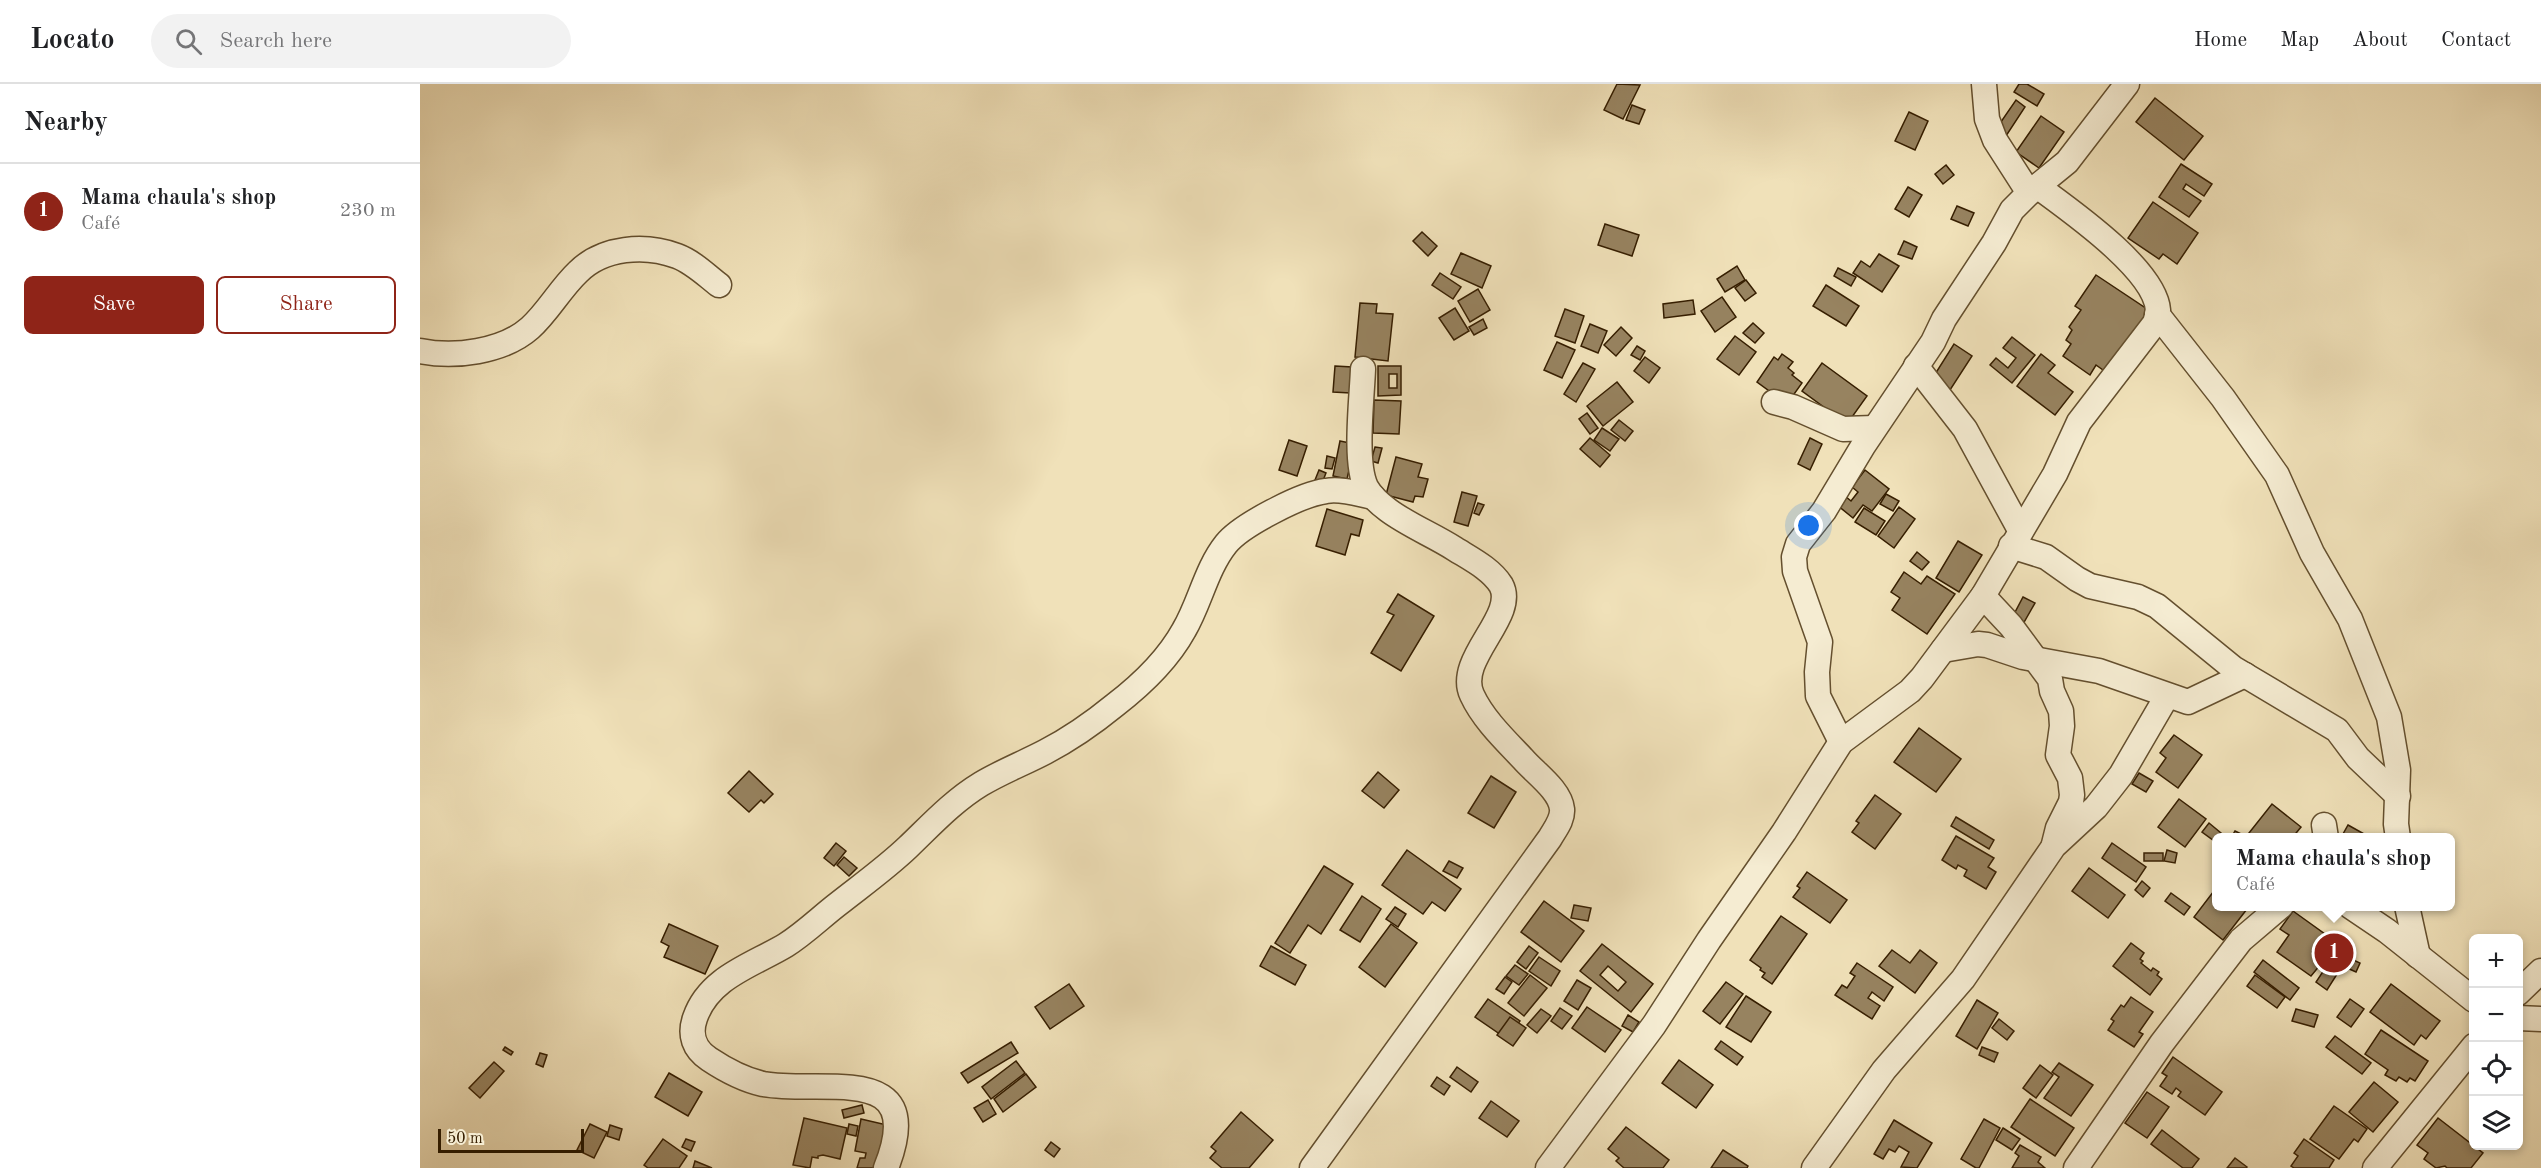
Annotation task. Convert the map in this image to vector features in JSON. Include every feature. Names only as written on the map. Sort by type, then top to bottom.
[{"type":"street","points":[[1548,1168],[1654,1025],[1709,940],[1784,832],[1841,742],[1910,691],[1983,596],[2055,474],[2079,422],[2155,323],[2158,310],[2153,294],[2110,241],[2033,190],[1995,140],[1987,119],[1984,84]]},
{"type":"street","points":[[1841,742],[1818,696],[1816,672],[1820,642],[1797,584],[1794,557],[1798,544],[1837,491],[1874,428],[1933,342],[1944,319],[1994,243],[2012,210],[2067,162],[2127,84]]},
{"type":"street","points":[[420,351],[469,352],[503,344],[529,328],[585,266],[605,255],[622,250],[642,249],[678,256],[697,267],[719,285]]},
{"type":"street","points":[[2157,314],[2223,398],[2277,475],[2312,553],[2350,619],[2389,717],[2398,770],[2395,833]]},
{"type":"street","points":[[1916,366],[1965,429],[2016,538],[2090,586],[2138,597],[2157,606],[2196,639],[2245,675],[2330,725],[2346,740],[2358,758],[2398,796]]},
{"type":"street","points":[[1312,1168],[1550,838],[1560,821],[1562,810],[1554,792],[1482,711],[1469,688],[1470,676],[1479,651],[1503,604],[1504,594],[1501,585],[1484,568],[1404,520],[1373,497],[1366,486],[1362,471],[1363,369]]},
{"type":"street","points":[[1774,402],[1793,407],[1843,429],[1874,428]]},
{"type":"street","points":[[886,1168],[894,1145],[897,1123],[896,1116],[886,1100],[861,1088],[763,1084],[720,1066],[700,1053],[694,1044],[691,1030],[706,996],[725,978],[802,934],[886,868],[960,798],[982,783],[1068,738],[1118,703],[1165,658],[1184,630],[1220,553],[1227,543],[1252,522],[1324,491],[1342,490],[1373,497]]},
{"type":"street","points":[[1983,596],[2011,626],[2050,679],[2052,691],[2061,711],[2062,726],[2058,755],[2072,786],[2071,802],[2058,828],[2054,846]]},
{"type":"street","points":[[1943,650],[1978,644],[2034,659],[2099,671],[2188,702],[2245,675]]},
{"type":"street","points":[[1814,1168],[1884,1070],[1963,979],[2054,846],[2096,807],[2121,775],[2168,696]]},
{"type":"street","points":[[2076,1168],[2162,1043],[2241,940],[2275,911]]},
{"type":"street","points":[[2357,911],[2388,931],[2469,996]]},
{"type":"street","points":[[2408,911],[2418,956]]},
{"type":"street","points":[[2523,1018],[2541,1019]]},
{"type":"street","points":[[2375,1168],[2469,1052]]},
{"type":"building","points":[[1617,84],[1640,85],[1623,119],[1604,110]]},
{"type":"building","points":[[2019,84],[2027,84],[2044,94],[2037,106],[2014,92]]},
{"type":"building","points":[[2155,98],[2203,136],[2184,160],[2136,122]]},
{"type":"building","points":[[2016,100],[2025,107],[2006,136],[1996,129]]},
{"type":"building","points":[[1632,105],[1645,110],[1639,124],[1626,120]]},
{"type":"building","points":[[1909,112],[1928,121],[1915,150],[1895,141]]},
{"type":"building","points":[[2041,116],[2064,132],[2039,168],[2016,152]]},
{"type":"building","points":[[2181,164],[2212,184],[2204,196],[2186,184],[2183,189],[2201,201],[2189,217],[2159,197]]},
{"type":"building","points":[[1946,165],[1954,175],[1943,184],[1935,174]]},
{"type":"building","points":[[1908,187],[1922,195],[1909,217],[1895,209]]},
{"type":"building","points":[[2153,202],[2198,233],[2177,264],[2163,254],[2159,259],[2128,238]]},
{"type":"building","points":[[1957,206],[1974,213],[1968,226],[1951,219]]},
{"type":"building","points":[[1605,224],[1639,235],[1632,256],[1598,245]]},
{"type":"building","points":[[1422,232],[1437,246],[1428,256],[1413,241]]},
{"type":"building","points":[[1904,241],[1917,247],[1912,259],[1898,254]]},
{"type":"building","points":[[1461,253],[1491,266],[1482,288],[1451,274]]},
{"type":"building","points":[[1879,254],[1899,266],[1882,292],[1853,273],[1861,261],[1870,267]]},
{"type":"building","points":[[1737,266],[1745,280],[1725,292],[1717,279]]},
{"type":"building","points":[[1838,268],[1856,277],[1851,286],[1834,276]]},
{"type":"building","points":[[1440,273],[1461,287],[1453,299],[1432,285]]},
{"type":"building","points":[[2096,275],[2156,315],[2110,375],[2096,365],[2090,375],[2063,356],[2071,344],[2066,340],[2072,330],[2069,327],[2081,310],[2075,306]]},
{"type":"building","points":[[1746,280],[1756,293],[1745,301],[1735,288]]},
{"type":"building","points":[[1826,285],[1859,306],[1846,326],[1813,306]]},
{"type":"building","points":[[1478,289],[1490,310],[1470,322],[1458,301]]},
{"type":"building","points":[[1722,297],[1736,317],[1715,332],[1701,311]]},
{"type":"building","points":[[1693,300],[1695,314],[1664,318],[1663,304]]},
{"type":"building","points":[[1360,303],[1377,304],[1376,313],[1393,314],[1388,361],[1355,357]]},
{"type":"building","points":[[1455,308],[1469,331],[1454,340],[1439,318]]},
{"type":"building","points":[[1565,309],[1584,316],[1575,343],[1555,336]]},
{"type":"building","points":[[1483,319],[1487,328],[1474,335],[1469,327]]},
{"type":"building","points":[[1753,323],[1764,333],[1755,343],[1743,333]]},
{"type":"building","points":[[1590,324],[1607,331],[1598,353],[1581,346]]},
{"type":"building","points":[[1621,327],[1632,338],[1616,356],[1604,345]]},
{"type":"building","points":[[1735,336],[1756,352],[1739,375],[1717,359]]},
{"type":"building","points":[[2012,337],[2035,355],[2012,383],[1990,365],[1996,358],[2008,368],[2016,358],[2003,348]]},
{"type":"building","points":[[1557,342],[1575,350],[1562,378],[1544,370]]},
{"type":"building","points":[[1954,344],[1972,356],[1950,390],[1932,379]]},
{"type":"building","points":[[1637,346],[1645,351],[1640,360],[1631,355]]},
{"type":"building","points":[[1782,354],[1793,362],[1788,368],[1794,373],[1792,375],[1802,383],[1787,404],[1757,382],[1774,357],[1778,360]]},
{"type":"building","points":[[2041,354],[2055,365],[2048,373],[2073,392],[2055,415],[2017,386]]},
{"type":"building","points":[[1645,357],[1660,368],[1649,383],[1634,371]]},
{"type":"building","points":[[1583,363],[1595,369],[1576,402],[1564,394]]},
{"type":"building","points":[[1822,363],[1867,396],[1847,424],[1802,391]]},
{"type":"building","points":[[1335,366],[1352,367],[1350,393],[1333,392]]},
{"type":"building","points":[[1378,366],[1401,366],[1401,395],[1378,396]],"holes":[[[1389,374],[1397,374],[1397,388],[1389,388]]]},
{"type":"building","points":[[1617,382],[1633,402],[1603,426],[1587,406]]},
{"type":"building","points":[[1374,400],[1401,401],[1399,434],[1373,433]]},
{"type":"building","points":[[1587,413],[1598,428],[1590,434],[1579,419]]},
{"type":"building","points":[[1619,420],[1633,431],[1625,441],[1611,430]]},
{"type":"building","points":[[1602,428],[1619,439],[1610,451],[1594,440]]},
{"type":"building","points":[[1590,438],[1610,455],[1600,467],[1580,449]]},
{"type":"building","points":[[1810,438],[1822,444],[1810,470],[1798,464]]},
{"type":"building","points":[[1289,440],[1307,446],[1297,476],[1279,470]]},
{"type":"building","points":[[1340,441],[1355,444],[1347,479],[1333,476]]},
{"type":"building","points":[[1375,447],[1382,448],[1378,463],[1371,461]]},
{"type":"building","points":[[1327,456],[1335,458],[1332,469],[1325,468]]},
{"type":"building","points":[[1396,457],[1422,464],[1418,477],[1428,479],[1423,497],[1415,496],[1413,502],[1386,495]]},
{"type":"building","points":[[1319,470],[1326,473],[1322,483],[1315,480]]},
{"type":"building","points":[[1865,470],[1889,489],[1872,511],[1863,505],[1853,518],[1837,505],[1845,496],[1851,501],[1858,492],[1852,487]]},
{"type":"building","points":[[1462,492],[1477,496],[1468,526],[1454,522]]},
{"type":"building","points":[[1886,494],[1899,501],[1893,511],[1880,504]]},
{"type":"building","points":[[1478,503],[1484,505],[1479,515],[1474,513]]},
{"type":"building","points":[[1899,507],[1915,519],[1894,548],[1878,536]]},
{"type":"building","points":[[1864,508],[1885,521],[1876,535],[1855,522]]},
{"type":"building","points":[[1327,509],[1363,520],[1359,536],[1351,534],[1345,555],[1316,546]]},
{"type":"building","points":[[1958,541],[1982,555],[1959,592],[1936,578]]},
{"type":"building","points":[[1917,552],[1929,562],[1922,570],[1910,561]]},
{"type":"building","points":[[1904,572],[1921,584],[1927,576],[1955,594],[1927,634],[1892,610],[1900,598],[1891,592]]},
{"type":"building","points":[[1398,594],[1434,616],[1401,671],[1371,653],[1394,615],[1387,612]]},
{"type":"building","points":[[2023,597],[2035,603],[2023,624],[2012,618]]},
{"type":"building","points":[[1919,728],[1961,759],[1936,792],[1894,762]]},
{"type":"building","points":[[2174,735],[2202,755],[2178,788],[2156,772],[2166,758],[2160,753]]},
{"type":"building","points":[[749,771],[773,794],[764,803],[761,800],[749,812],[728,793]]},
{"type":"building","points":[[1378,772],[1399,790],[1384,808],[1362,791]]},
{"type":"building","points":[[2139,773],[2153,781],[2146,792],[2132,784]]},
{"type":"building","points":[[1491,776],[1516,792],[1494,828],[1468,813]]},
{"type":"building","points":[[1875,795],[1901,814],[1875,849],[1852,832],[1859,823],[1856,821]]},
{"type":"building","points":[[2179,799],[2206,819],[2185,847],[2158,827]]},
{"type":"building","points":[[2272,804],[2301,827],[2296,833],[2249,833]]},
{"type":"building","points":[[1956,817],[1994,840],[1989,849],[1951,826]]},
{"type":"building","points":[[2209,823],[2221,833],[2212,833],[2212,839],[2202,832]]},
{"type":"building","points":[[2348,825],[2362,833],[2344,833]]},
{"type":"building","points":[[1956,836],[1994,858],[1988,867],[1996,872],[1986,889],[1964,876],[1967,870],[1958,865],[1956,869],[1942,860]]},
{"type":"building","points":[[836,843],[846,851],[834,866],[824,858]]},
{"type":"building","points":[[2112,843],[2146,867],[2136,882],[2102,858]]},
{"type":"building","points":[[1407,850],[1461,889],[1445,911],[1432,902],[1423,914],[1382,885]]},
{"type":"building","points":[[2167,850],[2177,853],[2175,863],[2164,861]]},
{"type":"building","points":[[2144,853],[2163,853],[2163,861],[2144,861]]},
{"type":"building","points":[[844,857],[857,868],[849,876],[837,865]]},
{"type":"building","points":[[1449,861],[1463,868],[1457,878],[1443,871]]},
{"type":"building","points":[[1324,866],[1353,884],[1321,934],[1308,925],[1290,953],[1275,943]]},
{"type":"building","points":[[2089,868],[2125,895],[2108,918],[2072,891]]},
{"type":"building","points":[[1807,872],[1847,900],[1830,923],[1793,897],[1800,888],[1797,886]]},
{"type":"building","points":[[2142,881],[2150,888],[2143,897],[2135,890]]},
{"type":"building","points":[[2171,893],[2190,907],[2184,915],[2165,901]]},
{"type":"building","points":[[2212,894],[2212,911],[2245,911],[2223,940],[2194,917]]},
{"type":"building","points":[[1362,896],[1381,909],[1360,942],[1340,930]]},
{"type":"building","points":[[1544,901],[1584,931],[1561,962],[1521,932]]},
{"type":"building","points":[[1574,905],[1591,908],[1588,921],[1571,918]]},
{"type":"building","points":[[1395,907],[1406,914],[1398,927],[1386,919]]},
{"type":"building","points":[[2293,911],[2336,942],[2325,957],[2315,947],[2312,952],[2316,955],[2314,959],[2321,964],[2311,976],[2277,952],[2289,935],[2280,929]]},
{"type":"building","points":[[1781,916],[1807,934],[1772,984],[1762,977],[1765,973],[1760,970],[1761,968],[1750,960]]},
{"type":"building","points":[[669,924],[718,946],[705,974],[664,957],[669,946],[661,942]]},
{"type":"building","points":[[1391,924],[1417,943],[1385,987],[1359,967]]},
{"type":"building","points":[[2339,942],[2349,948],[2339,963],[2330,957]]},
{"type":"building","points":[[2131,943],[2144,953],[2140,959],[2143,961],[2141,963],[2151,971],[2153,968],[2159,972],[2157,975],[2162,979],[2150,995],[2113,966]]},
{"type":"building","points":[[1602,944],[1653,984],[1631,1012],[1580,971]],"holes":[[[1608,966],[1626,982],[1618,991],[1600,975]]]},
{"type":"building","points":[[1271,946],[1306,965],[1295,985],[1260,966]]},
{"type":"building","points":[[1529,946],[1538,953],[1526,969],[1517,962]]},
{"type":"building","points":[[1892,950],[1910,963],[1920,950],[1937,963],[1915,993],[1879,966]]},
{"type":"building","points":[[1539,957],[1560,971],[1551,986],[1529,971]]},
{"type":"building","points":[[2349,958],[2360,963],[2356,972],[2345,967]]},
{"type":"building","points":[[2263,960],[2299,988],[2290,1000],[2254,972]]},
{"type":"building","points":[[1857,963],[1893,987],[1884,1001],[1872,992],[1868,998],[1880,1006],[1872,1019],[1835,995],[1842,985],[1847,988],[1855,976],[1850,973]]},
{"type":"building","points":[[2328,964],[2339,971],[2327,990],[2316,982]]},
{"type":"building","points":[[1515,965],[1528,974],[1519,985],[1506,976]]},
{"type":"building","points":[[1530,975],[1547,988],[1524,1016],[1508,1003]]},
{"type":"building","points":[[2255,975],[2285,997],[2277,1008],[2247,986]]},
{"type":"building","points":[[1505,977],[1512,982],[1504,994],[1496,989]]},
{"type":"building","points":[[1577,980],[1591,988],[1578,1010],[1564,1001]]},
{"type":"building","points":[[1726,982],[1743,994],[1720,1024],[1703,1011]]},
{"type":"building","points":[[1069,984],[1084,1006],[1050,1029],[1035,1007]]},
{"type":"building","points":[[2391,984],[2440,1021],[2426,1039],[2421,1035],[2414,1045],[2370,1012]]},
{"type":"building","points":[[1746,996],[1771,1012],[1751,1042],[1726,1027]]},
{"type":"building","points":[[2131,997],[2153,1012],[2139,1032],[2143,1034],[2134,1047],[2108,1030],[2114,1021],[2111,1019],[2121,1005],[2124,1007]]},
{"type":"building","points":[[1488,999],[1520,1021],[1507,1039],[1475,1017]]},
{"type":"building","points":[[2350,999],[2364,1009],[2351,1027],[2337,1017]]},
{"type":"building","points":[[1977,1000],[1998,1013],[1977,1049],[1956,1036]]},
{"type":"building","points":[[1587,1007],[1621,1030],[1605,1052],[1572,1028]]},
{"type":"building","points":[[1560,1008],[1572,1016],[1562,1029],[1551,1021]]},
{"type":"building","points":[[1541,1009],[1551,1016],[1537,1033],[1527,1025]]},
{"type":"building","points":[[2296,1009],[2318,1015],[2314,1027],[2292,1021]]},
{"type":"building","points":[[1628,1015],[1639,1022],[1633,1032],[1622,1026]]},
{"type":"building","points":[[1510,1017],[1526,1028],[1513,1046],[1497,1035]]},
{"type":"building","points":[[1999,1019],[2014,1031],[2007,1040],[1992,1028]]},
{"type":"building","points":[[2381,1030],[2428,1061],[2415,1081],[2410,1078],[2407,1082],[2399,1077],[2396,1081],[2385,1075],[2388,1070],[2365,1054]]},
{"type":"building","points":[[2335,1036],[2371,1063],[2362,1074],[2326,1047]]},
{"type":"building","points":[[1721,1041],[1743,1057],[1737,1065],[1715,1049]]},
{"type":"building","points":[[1011,1042],[1018,1053],[968,1083],[961,1073]]},
{"type":"building","points":[[505,1047],[513,1052],[511,1055],[503,1050]]},
{"type":"building","points":[[1982,1047],[1998,1053],[1994,1062],[1979,1055]]},
{"type":"building","points":[[540,1053],[547,1055],[543,1067],[536,1064]]},
{"type":"building","points":[[2173,1057],[2222,1092],[2205,1115],[2178,1096],[2181,1092],[2176,1088],[2172,1094],[2160,1086],[2167,1076],[2162,1073]]},
{"type":"building","points":[[1679,1060],[1713,1085],[1696,1108],[1662,1083]]},
{"type":"building","points":[[1016,1061],[1025,1073],[991,1099],[982,1087]]},
{"type":"building","points":[[494,1062],[504,1071],[480,1098],[469,1088]]},
{"type":"building","points":[[2059,1063],[2093,1085],[2071,1116],[2044,1098],[2059,1077],[2052,1072]]},
{"type":"building","points":[[2040,1065],[2053,1075],[2036,1098],[2023,1088]]},
{"type":"building","points":[[1457,1067],[1478,1082],[1471,1092],[1450,1077]]},
{"type":"building","points":[[669,1073],[702,1092],[688,1116],[655,1097]]},
{"type":"building","points":[[1026,1074],[1036,1087],[1003,1112],[994,1099]]},
{"type":"building","points":[[1437,1077],[1450,1086],[1444,1095],[1431,1086]]},
{"type":"building","points":[[2374,1082],[2398,1102],[2373,1132],[2349,1112]]},
{"type":"building","points":[[2147,1092],[2169,1107],[2147,1138],[2125,1123]]},
{"type":"building","points":[[2030,1099],[2074,1128],[2055,1156],[2011,1127]]},
{"type":"building","points":[[988,1100],[996,1114],[983,1122],[974,1108]]},
{"type":"building","points":[[1491,1101],[1519,1121],[1507,1137],[1479,1118]]},
{"type":"building","points":[[862,1105],[864,1113],[844,1118],[842,1110]]},
{"type":"building","points":[[2334,1106],[2367,1129],[2358,1142],[2354,1139],[2339,1159],[2310,1139]]},
{"type":"building","points":[[1241,1112],[1273,1140],[1249,1168],[1222,1168],[1210,1158],[1216,1151],[1211,1147]]},
{"type":"building","points":[[804,1118],[847,1128],[840,1159],[823,1155],[818,1158],[812,1157],[810,1168],[793,1165]]},
{"type":"building","points":[[2438,1118],[2469,1142],[2469,1150],[2479,1150],[2483,1153],[2471,1168],[2447,1168],[2445,1166],[2436,1168],[2424,1159],[2428,1153],[2417,1145]]},
{"type":"building","points":[[861,1119],[887,1125],[877,1168],[857,1168],[860,1158],[865,1158],[866,1153],[855,1151]]},
{"type":"building","points":[[1984,1119],[2000,1128],[1979,1168],[1976,1168],[1961,1159]]},
{"type":"building","points":[[1894,1120],[1932,1143],[1917,1168],[1901,1167],[1909,1152],[1899,1146],[1895,1152],[1889,1149],[1883,1159],[1874,1154]]},
{"type":"building","points":[[590,1124],[607,1132],[594,1158],[577,1150]]},
{"type":"building","points":[[849,1124],[858,1126],[856,1136],[847,1134]]},
{"type":"building","points":[[610,1125],[622,1129],[619,1140],[607,1136]]},
{"type":"building","points":[[1626,1127],[1669,1160],[1663,1168],[1624,1168],[1616,1161],[1619,1158],[1608,1149]]},
{"type":"building","points":[[2003,1128],[2020,1139],[2012,1150],[1996,1140]]},
{"type":"building","points":[[2162,1130],[2199,1159],[2192,1168],[2183,1168],[2151,1144]]},
{"type":"building","points":[[663,1139],[687,1156],[679,1168],[648,1168],[644,1165]]},
{"type":"building","points":[[686,1139],[695,1142],[691,1151],[682,1147]]},
{"type":"building","points":[[2304,1139],[2334,1160],[2329,1168],[2294,1168],[2291,1166],[2298,1156],[2294,1153]]},
{"type":"building","points":[[1051,1142],[1060,1149],[1054,1157],[1045,1150]]},
{"type":"building","points":[[2020,1145],[2041,1157],[2038,1162],[2045,1168],[2012,1168],[2019,1156],[2015,1153]]},
{"type":"building","points":[[1723,1150],[1748,1166],[1747,1168],[1711,1168]]},
{"type":"building","points":[[2235,1158],[2247,1167],[2227,1168]]},
{"type":"building","points":[[695,1161],[712,1168],[693,1168]]},
{"type":"place","name":"Mama chaula's shop","points":[[2334,953]]}]
